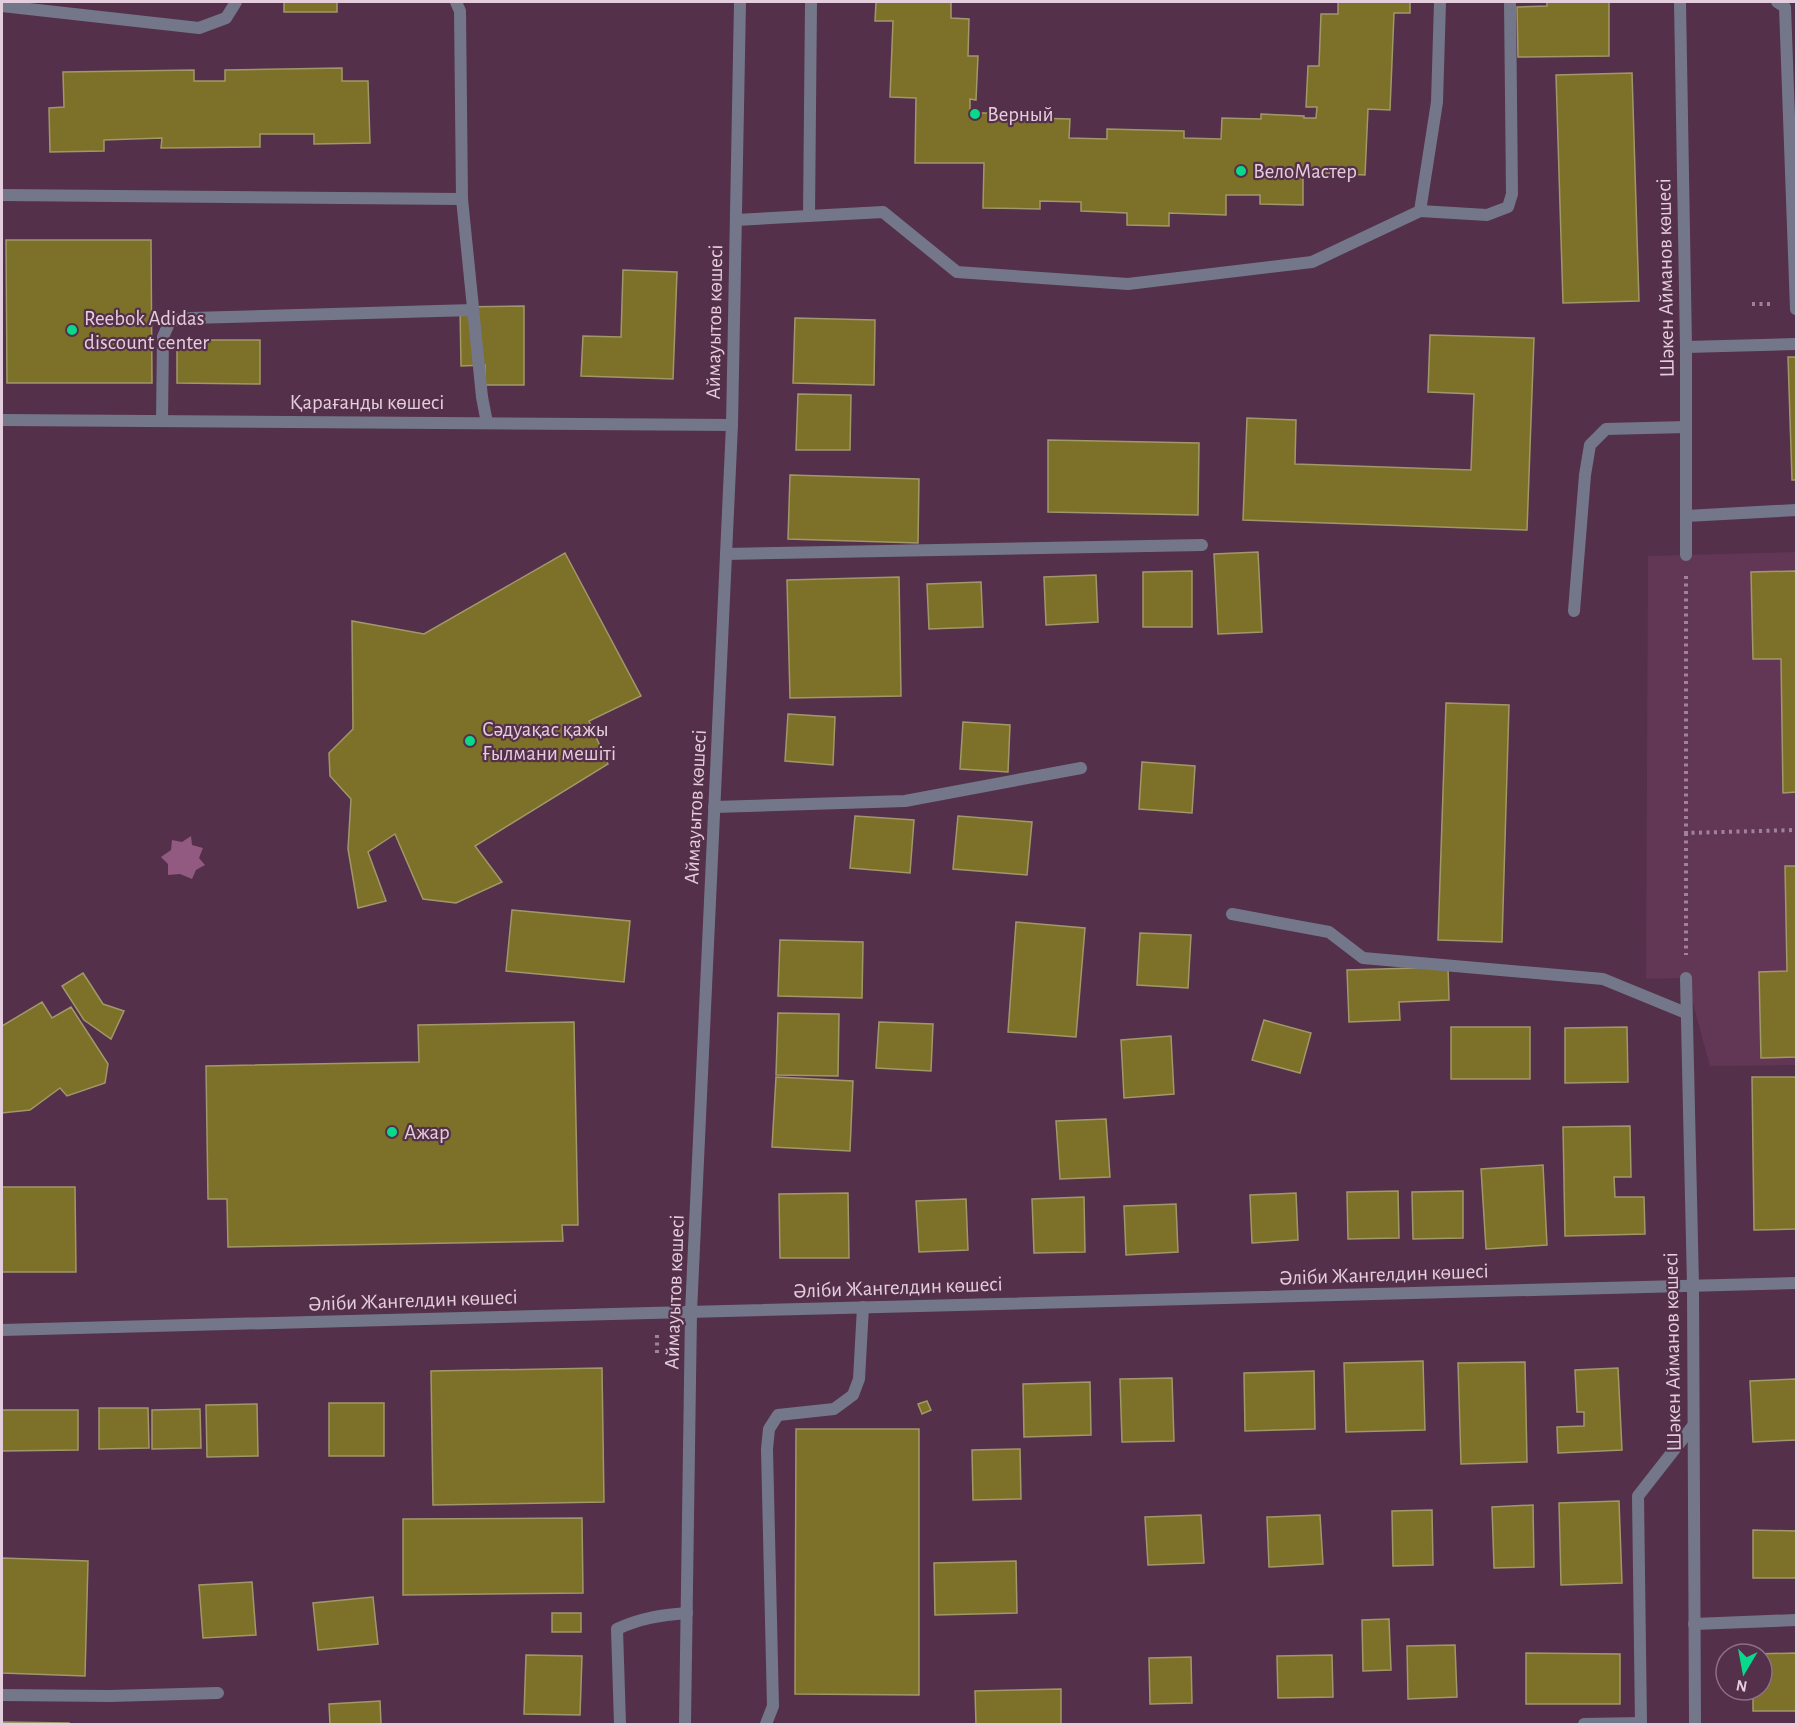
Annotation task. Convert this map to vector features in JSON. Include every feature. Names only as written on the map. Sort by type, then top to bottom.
[{"type":"street","points":[[2,6],[199,28],[226,18],[236,2]]},
{"type":"street","points":[[456,2],[460,11],[462,199],[486,423]]},
{"type":"street","name":"Аймауытов көшесі","points":[[685,1725],[691,1312],[732,425],[740,2]]},
{"type":"street","points":[[809,216],[811,2]]},
{"type":"street","points":[[1420,211],[1437,102],[1440,2]]},
{"type":"street","points":[[736,220],[883,212],[957,272],[1128,284],[1312,262],[1420,211],[1487,215],[1508,207],[1512,194],[1510,2]]},
{"type":"street","name":"Шәкен Айманов көшесі","points":[[1680,2],[1686,347],[1686,555]]},
{"type":"street","points":[[1777,2],[1785,8],[1797,309]]},
{"type":"street","points":[[2,195],[462,199]]},
{"type":"street","points":[[162,420],[163,337],[170,321],[191,318],[474,310]]},
{"type":"street","points":[[1686,347],[1797,344]]},
{"type":"street","name":"Қарағанды көшесі","points":[[2,420],[732,425]]},
{"type":"street","points":[[1574,611],[1585,475],[1590,445],[1606,429],[1686,427]]},
{"type":"street","points":[[1686,516],[1797,510]]},
{"type":"street","points":[[726,554],[1202,545]]},
{"type":"street","points":[[714,807],[905,801],[1081,768]]},
{"type":"street","points":[[1232,914],[1329,932],[1364,958],[1603,979],[1686,1013]]},
{"type":"street","name":"Шәкен Айманов көшесі","points":[[1686,978],[1693,1285],[1695,1725]]},
{"type":"street","name":"Әліби Жангелдин көшесі","points":[[2,1330],[1797,1283]]},
{"type":"street","points":[[766,1725],[773,1706],[767,1461],[769,1429],[778,1415],[834,1409],[853,1395],[859,1379],[863,1307]]},
{"type":"street","points":[[1584,1725],[1641,1724],[1638,1496],[1692,1427]]},
{"type":"street","points":[[620,1725],[617,1629],[652,1616],[687,1613]]},
{"type":"street","points":[[1694,1624],[1797,1620]]},
{"type":"street","points":[[2,1695],[110,1696],[218,1693]]},
{"type":"path","points":[[1686,555],[1686,978]]},
{"type":"path","points":[[1686,833],[1797,830]]},
{"type":"shaded area","points":[[1796,552],[1796,1065],[1710,1066],[1686,978],[1646,979],[1648,556]]},
{"type":"shaded area","points":[[191,836],[192,845],[203,848],[199,858],[205,865],[196,870],[192,879],[180,874],[168,875],[168,864],[161,857],[171,850],[172,840],[182,842]]},
{"type":"building","points":[[284,2],[337,2],[337,12],[284,12]]},
{"type":"building","name":"Верный","points":[[876,2],[951,2],[951,18],[969,19],[968,56],[978,56],[976,100],[970,99],[970,113],[1034,113],[1034,118],[1070,119],[1069,138],[1107,139],[1107,129],[1184,131],[1184,138],[1221,139],[1222,118],[1261,119],[1261,114],[1316,118],[1317,107],[1306,107],[1308,66],[1319,66],[1321,14],[1338,14],[1338,2],[1410,2],[1410,13],[1394,13],[1390,110],[1368,109],[1365,175],[1303,172],[1303,205],[1260,204],[1260,195],[1226,195],[1226,215],[1169,213],[1169,226],[1127,225],[1127,213],[1081,211],[1081,202],[1040,201],[1040,209],[983,208],[984,163],[915,163],[916,98],[890,97],[893,21],[875,21]]},
{"type":"building","points":[[1547,2],[1609,2],[1609,56],[1518,57],[1517,7],[1547,6]]},
{"type":"building","points":[[342,68],[342,81],[368,81],[370,143],[314,144],[314,134],[260,134],[260,147],[161,148],[162,138],[104,140],[104,151],[50,152],[49,108],[64,107],[63,72],[194,70],[194,81],[225,81],[225,70]]},
{"type":"building","points":[[1632,73],[1639,301],[1563,303],[1556,75]]},
{"type":"building","points":[[6,240],[151,240],[152,383],[7,383]]},
{"type":"building","points":[[623,270],[677,272],[673,379],[581,376],[583,336],[621,337]]},
{"type":"building","points":[[524,306],[524,385],[485,385],[485,365],[461,366],[460,307]]},
{"type":"building","points":[[795,318],[875,320],[874,385],[793,383]]},
{"type":"building","points":[[1430,335],[1534,338],[1527,530],[1243,520],[1247,418],[1296,420],[1295,464],[1471,470],[1474,394],[1428,392]]},
{"type":"building","points":[[177,340],[260,340],[260,384],[177,383]]},
{"type":"building","points":[[1788,357],[1796,357],[1796,480],[1792,480]]},
{"type":"building","points":[[798,394],[851,395],[850,450],[796,450]]},
{"type":"building","points":[[1048,440],[1199,443],[1198,515],[1048,512]]},
{"type":"building","points":[[790,475],[919,479],[918,543],[788,539]]},
{"type":"building","points":[[1258,552],[1262,632],[1218,634],[1214,554]]},
{"type":"building","name":"Сәдуақас қажы Ғылмани мешіті","points":[[565,553],[641,696],[589,721],[608,764],[475,846],[502,882],[456,903],[423,899],[395,834],[368,852],[386,901],[358,908],[348,849],[351,799],[330,776],[329,753],[353,729],[352,621],[424,634]]},
{"type":"building","points":[[1192,571],[1192,627],[1143,627],[1143,572]]},
{"type":"building","points":[[1796,571],[1796,792],[1783,793],[1781,659],[1753,659],[1751,572]]},
{"type":"building","points":[[1096,575],[1098,622],[1046,625],[1044,577]]},
{"type":"building","points":[[899,577],[901,696],[790,698],[787,580]]},
{"type":"building","points":[[981,582],[983,627],[929,629],[927,584]]},
{"type":"building","points":[[1446,703],[1509,705],[1502,942],[1438,940]]},
{"type":"building","points":[[788,714],[835,717],[833,765],[785,761]]},
{"type":"building","points":[[963,722],[1010,725],[1008,772],[960,769]]},
{"type":"building","points":[[1142,762],[1195,766],[1192,813],[1139,809]]},
{"type":"building","points":[[855,816],[914,820],[910,873],[850,868]]},
{"type":"building","points":[[958,816],[1032,822],[1027,875],[953,869]]},
{"type":"building","points":[[1785,866],[1796,866],[1796,1057],[1761,1058],[1759,972],[1787,971]]},
{"type":"building","points":[[512,910],[630,921],[624,982],[506,971]]},
{"type":"building","points":[[1016,922],[1085,928],[1076,1037],[1008,1032]]},
{"type":"building","points":[[1140,933],[1191,935],[1188,988],[1137,985]]},
{"type":"building","points":[[780,940],[863,942],[862,998],[778,996]]},
{"type":"building","points":[[1448,967],[1449,1000],[1399,1002],[1400,1020],[1349,1022],[1347,970]]},
{"type":"building","points":[[83,973],[103,1004],[124,1011],[111,1039],[84,1020],[62,986]]},
{"type":"building","points":[[42,1002],[52,1018],[71,1007],[108,1064],[105,1083],[67,1096],[60,1088],[30,1110],[2,1113],[2,1026]]},
{"type":"building","points":[[778,1013],[839,1014],[838,1076],[776,1075]]},
{"type":"building","points":[[1264,1020],[1311,1033],[1300,1073],[1252,1060]]},
{"type":"building","name":"Ажар","points":[[574,1022],[578,1225],[562,1225],[563,1241],[228,1247],[227,1199],[208,1199],[206,1066],[419,1062],[418,1025]]},
{"type":"building","points":[[879,1022],[933,1024],[931,1071],[876,1068]]},
{"type":"building","points":[[1451,1027],[1530,1027],[1530,1079],[1451,1079]]},
{"type":"building","points":[[1627,1027],[1628,1082],[1565,1083],[1565,1028]]},
{"type":"building","points":[[1171,1036],[1174,1094],[1124,1098],[1121,1040]]},
{"type":"building","points":[[776,1077],[853,1081],[850,1151],[772,1147]]},
{"type":"building","points":[[1752,1077],[1796,1077],[1796,1229],[1754,1230]]},
{"type":"building","points":[[1106,1119],[1110,1177],[1060,1179],[1056,1121]]},
{"type":"building","points":[[1630,1126],[1631,1177],[1614,1177],[1615,1197],[1644,1197],[1645,1234],[1565,1236],[1563,1127]]},
{"type":"building","points":[[1543,1165],[1547,1245],[1486,1249],[1481,1169]]},
{"type":"building","points":[[2,1187],[75,1187],[76,1272],[2,1272]]},
{"type":"building","points":[[1398,1191],[1399,1238],[1348,1239],[1347,1192]]},
{"type":"building","points":[[1463,1191],[1463,1238],[1413,1239],[1412,1192]]},
{"type":"building","points":[[848,1193],[849,1258],[780,1258],[779,1194]]},
{"type":"building","points":[[1296,1193],[1298,1240],[1252,1243],[1250,1195]]},
{"type":"building","points":[[1084,1197],[1085,1252],[1034,1253],[1032,1199]]},
{"type":"building","points":[[966,1199],[968,1250],[919,1252],[916,1201]]},
{"type":"building","points":[[1176,1204],[1178,1252],[1126,1255],[1124,1206]]},
{"type":"building","points":[[1423,1361],[1425,1430],[1346,1432],[1344,1363]]},
{"type":"building","points":[[1525,1362],[1527,1462],[1461,1464],[1458,1363]]},
{"type":"building","points":[[602,1368],[604,1502],[433,1505],[431,1371]]},
{"type":"building","points":[[1618,1368],[1622,1450],[1558,1453],[1557,1427],[1584,1426],[1584,1412],[1577,1412],[1575,1370]]},
{"type":"building","points":[[1314,1371],[1315,1429],[1245,1431],[1244,1373]]},
{"type":"building","points":[[1172,1378],[1174,1441],[1122,1442],[1120,1379]]},
{"type":"building","points":[[1796,1379],[1796,1440],[1753,1442],[1750,1381]]},
{"type":"building","points":[[1090,1382],[1091,1435],[1024,1437],[1023,1384]]},
{"type":"building","points":[[927,1401],[931,1410],[922,1414],[918,1404]]},
{"type":"building","points":[[329,1403],[384,1403],[384,1456],[329,1456]]},
{"type":"building","points":[[257,1404],[258,1456],[207,1457],[206,1405]]},
{"type":"building","points":[[99,1408],[148,1408],[149,1448],[99,1449]]},
{"type":"building","points":[[200,1409],[201,1448],[152,1449],[152,1410]]},
{"type":"building","points":[[2,1410],[78,1410],[78,1450],[2,1451]]},
{"type":"building","points":[[796,1429],[919,1429],[919,1695],[795,1694]]},
{"type":"building","points":[[1020,1449],[1021,1499],[973,1500],[972,1450]]},
{"type":"building","points":[[1619,1501],[1622,1583],[1561,1585],[1559,1503]]},
{"type":"building","points":[[1533,1505],[1534,1567],[1494,1568],[1492,1507]]},
{"type":"building","points":[[1432,1510],[1433,1565],[1393,1566],[1392,1511]]},
{"type":"building","points":[[1201,1515],[1204,1563],[1148,1565],[1145,1517]]},
{"type":"building","points":[[1320,1515],[1323,1564],[1269,1567],[1267,1517]]},
{"type":"building","points":[[582,1518],[583,1593],[403,1595],[403,1519]]},
{"type":"building","points":[[1753,1530],[1796,1531],[1796,1578],[1753,1578]]},
{"type":"building","points":[[2,1558],[88,1561],[85,1676],[2,1673]]},
{"type":"building","points":[[1016,1561],[1017,1613],[935,1615],[934,1563]]},
{"type":"building","points":[[252,1582],[256,1635],[203,1638],[199,1585]]},
{"type":"building","points":[[373,1597],[378,1644],[318,1650],[313,1603]]},
{"type":"building","points":[[552,1613],[581,1613],[581,1632],[552,1632]]},
{"type":"building","points":[[1389,1619],[1391,1670],[1363,1671],[1362,1620]]},
{"type":"building","points":[[1455,1645],[1457,1697],[1408,1699],[1407,1646]]},
{"type":"building","points":[[1526,1653],[1620,1654],[1620,1704],[1526,1704]]},
{"type":"building","points":[[1796,1653],[1796,1711],[1753,1711],[1753,1702],[1774,1702],[1774,1654]]},
{"type":"building","points":[[526,1655],[582,1656],[580,1715],[524,1714]]},
{"type":"building","points":[[1332,1655],[1333,1697],[1278,1698],[1277,1656]]},
{"type":"building","points":[[1191,1657],[1192,1703],[1150,1704],[1149,1658]]},
{"type":"building","points":[[1061,1689],[1061,1724],[976,1724],[975,1691]]},
{"type":"building","points":[[380,1701],[381,1724],[330,1724],[329,1704]]},
{"type":"building","points":[[2,1722],[69,1723],[69,1724],[2,1724]]},
{"type":"place","name":"Верный","points":[[975,114]]},
{"type":"place","name":"ВелоМастер","points":[[1241,171]]},
{"type":"place","name":"Reebok Adidas discount center","points":[[72,330]]},
{"type":"place","name":"Сәдуақас қажы Ғылмани мешіті","points":[[470,741]]},
{"type":"place","name":"Ажар","points":[[392,1132]]}]
